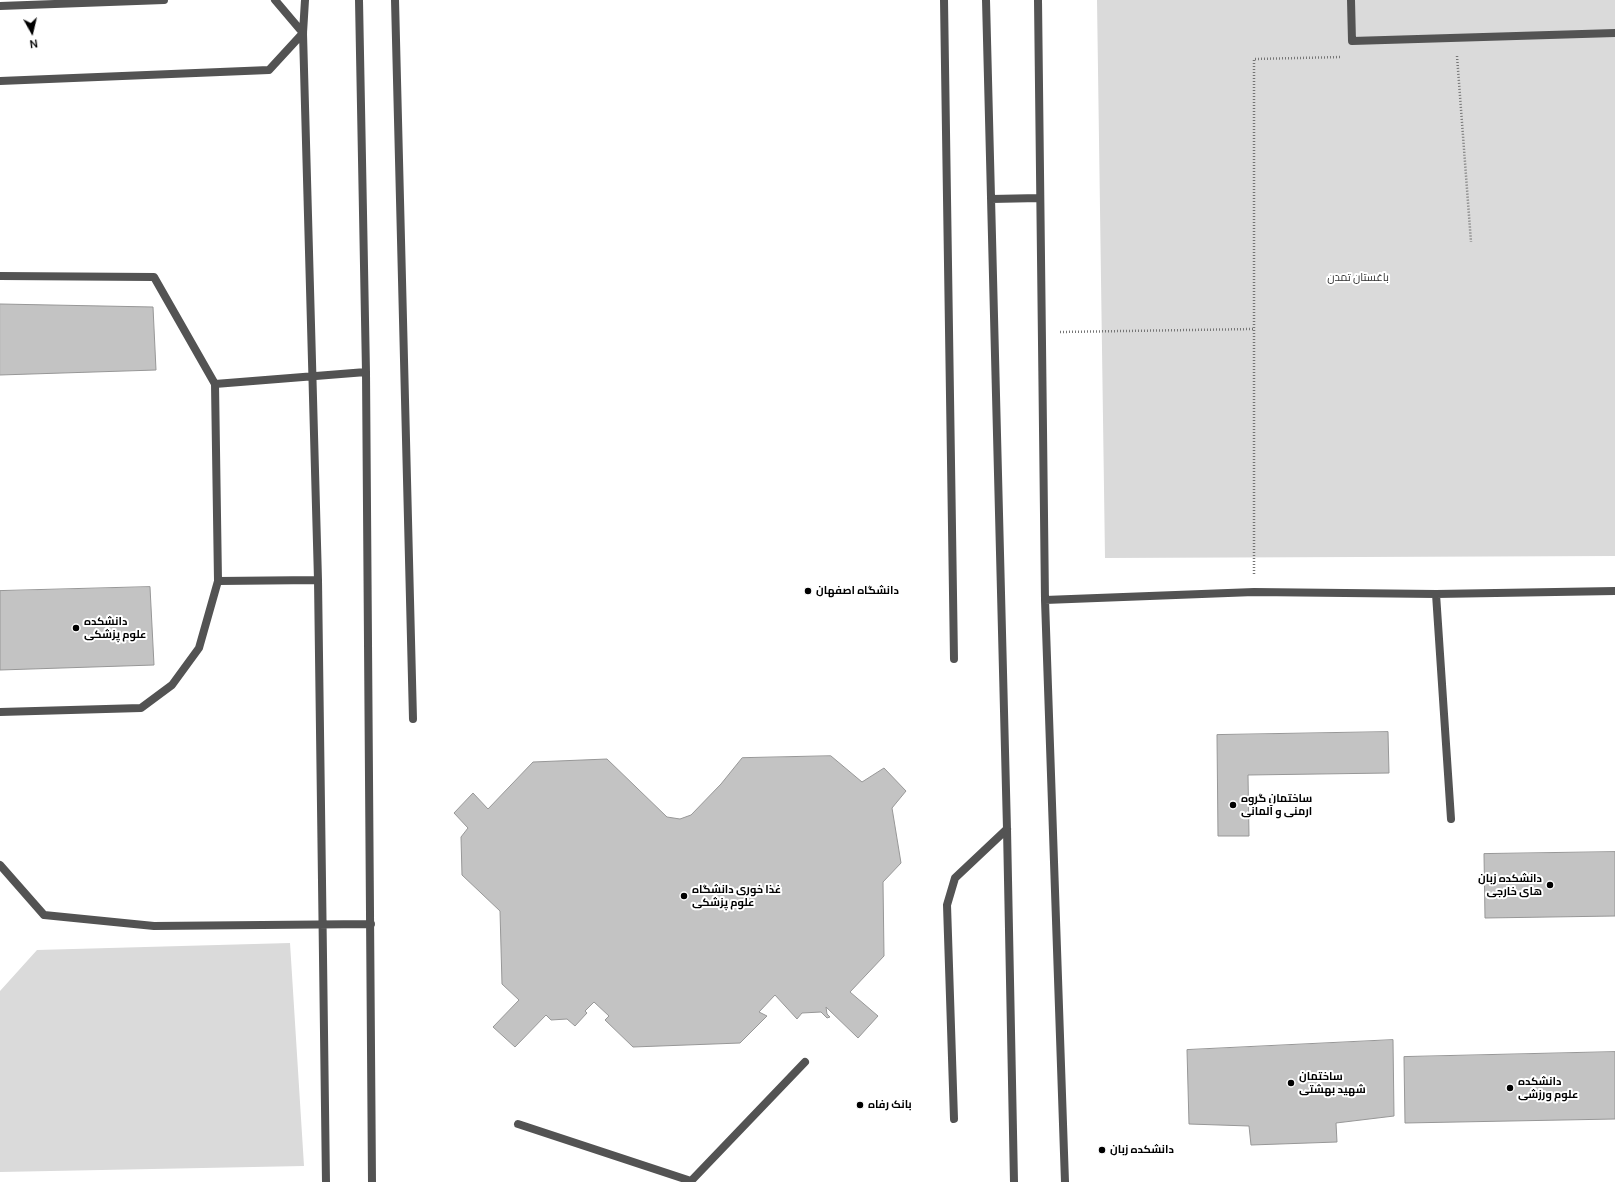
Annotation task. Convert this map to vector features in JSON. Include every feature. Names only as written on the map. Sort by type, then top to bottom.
[{"type":"street","points":[[0,6],[164,0]]},
{"type":"street","points":[[275,0],[303,33]]},
{"type":"street","points":[[305,0],[303,33],[318,580],[326,1182]]},
{"type":"street","points":[[359,0],[366,372],[372,1182]]},
{"type":"street","points":[[394,0],[412,719]]},
{"type":"street","points":[[944,0],[954,659]]},
{"type":"street","points":[[986,0],[1007,829],[1014,1182]]},
{"type":"street","points":[[1038,0],[1045,600],[1065,1182]]},
{"type":"street","points":[[1351,0],[1352,41],[1615,33]]},
{"type":"street","points":[[0,81],[269,70],[303,33]]},
{"type":"street","points":[[991,199],[1040,198]]},
{"type":"street","points":[[0,276],[154,277],[215,384],[218,581],[199,648],[172,685],[141,708],[0,712]]},
{"type":"street","points":[[215,384],[313,375],[366,372]]},
{"type":"street","points":[[218,581],[318,580]]},
{"type":"street","points":[[1045,600],[1254,592],[1436,594],[1615,591]]},
{"type":"street","points":[[1436,594],[1451,819]]},
{"type":"street","points":[[954,1119],[947,905],[955,878],[1007,829]]},
{"type":"street","points":[[0,865],[44,915],[154,926],[371,924]]},
{"type":"street","points":[[518,1124],[691,1181],[805,1062]]},
{"type":"path","points":[[1464,54],[1456,55],[1471,242]]},
{"type":"path","points":[[1254,592],[1254,59],[1347,57]]},
{"type":"path","points":[[1041,333],[1254,329]]},
{"type":"green space","name":"باغستان تمدن","points":[[1097,0],[1615,0],[1615,556],[1105,558]]},
{"type":"green space","points":[[290,943],[304,1166],[0,1172],[0,991],[37,950]]},
{"type":"building","points":[[0,304],[153,307],[156,370],[0,375]]},
{"type":"building","name":"دانشکده علوم پزشکی","points":[[150,587],[154,665],[0,670],[0,591]]},
{"type":"building","name":"ساختمان گروه ارمنی و آلمانی","points":[[1388,732],[1389,773],[1248,775],[1249,836],[1218,836],[1217,735]]},
{"type":"building","name":"غذا خوری دانشگاه علوم پزشکی","points":[[831,756],[862,782],[884,768],[906,791],[892,808],[901,863],[883,882],[884,956],[850,992],[878,1016],[858,1038],[826,1007],[827,1014],[830,1017],[827,1018],[821,1012],[802,1013],[797,1019],[775,995],[759,1012],[767,1016],[740,1043],[633,1047],[605,1020],[609,1016],[594,1002],[585,1011],[587,1013],[575,1026],[567,1019],[551,1020],[546,1015],[515,1047],[493,1027],[519,1000],[502,984],[500,911],[462,875],[461,837],[468,828],[454,813],[473,793],[488,809],[533,762],[607,759],[667,817],[680,819],[691,815],[721,784],[742,758]]},
{"type":"building","name":"دانشکده زبان های خارجی","points":[[1615,852],[1615,916],[1485,918],[1484,854]]},
{"type":"building","name":"ساختمان شهید بهشتی","points":[[1393,1040],[1394,1116],[1336,1123],[1337,1142],[1251,1145],[1249,1126],[1189,1124],[1187,1050]]},
{"type":"building","name":"دانشکده علوم ورزشی","points":[[1615,1052],[1615,1119],[1405,1123],[1404,1057]]},
{"type":"place","name":"دانشگاه اصفهان","points":[[808,591]]},
{"type":"place","name":"دانشکده علوم پزشکی","points":[[76,628]]},
{"type":"place","name":"ساختمان گروه ارمنی و آلمانی","points":[[1233,805]]},
{"type":"place","name":"دانشکده زبان های خارجی","points":[[1550,885]]},
{"type":"place","name":"غذا خوری دانشگاه علوم پزشکی","points":[[684,896]]},
{"type":"place","name":"ساختمان شهید بهشتی","points":[[1291,1083]]},
{"type":"place","name":"دانشکده علوم ورزشی","points":[[1510,1088]]},
{"type":"place","name":"بانک رفاه","points":[[860,1105]]},
{"type":"place","name":"دانشکده زبان","points":[[1102,1150]]}]
